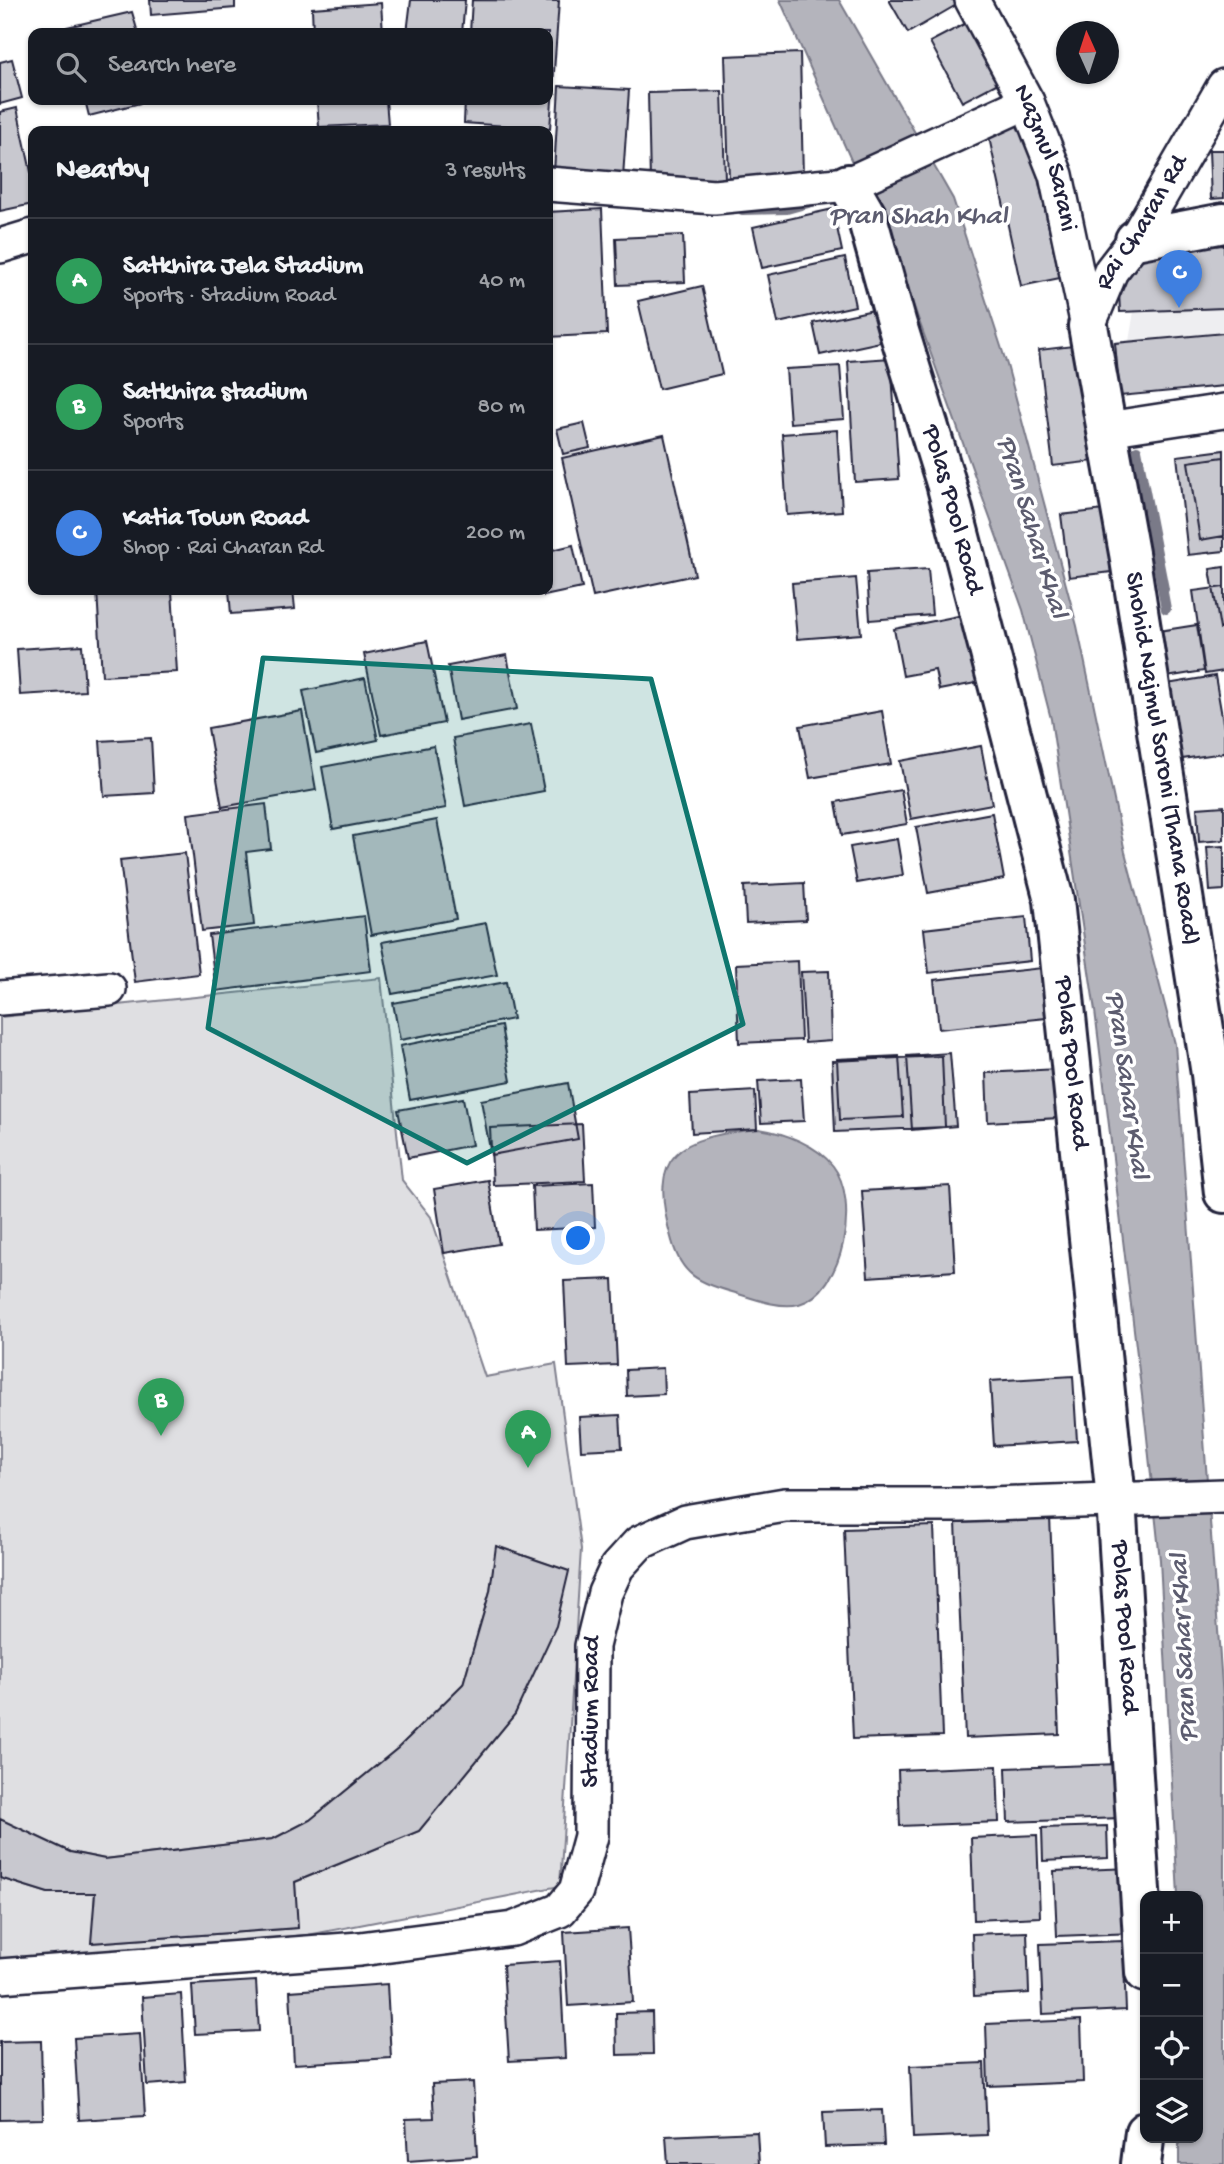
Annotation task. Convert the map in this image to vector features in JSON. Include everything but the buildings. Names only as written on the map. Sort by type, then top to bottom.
[{"type":"street","name":"Nazmul Sarani","points":[[972,0],[1027,102],[1056,174],[1088,326]]},
{"type":"street","name":"Rai Charan Rd","points":[[1088,326],[1111,271],[1135,240],[1224,86]]},
{"type":"street","points":[[553,184],[714,197],[848,184],[1027,102]]},
{"type":"street","name":"Polas Pool Road","points":[[848,184],[867,216],[897,325],[946,483],[1054,900],[1116,1499],[1144,1954]]},
{"type":"street","points":[[1135,240],[1224,223]]},
{"type":"street","points":[[0,246],[28,238]]},
{"type":"street","name":"Shohid Najmul Soroni (Thana Road)","points":[[1088,326],[1209,971],[1210,1074],[1224,1193]]},
{"type":"street","points":[[1107,429],[1224,411]]},
{"type":"street","points":[[0,998],[108,989]]},
{"type":"street","name":"Stadium Road","points":[[0,1976],[360,1949],[513,1929],[539,1921],[561,1910],[576,1891],[591,1836],[592,1646],[605,1593],[617,1567],[639,1543],[685,1522],[785,1505],[961,1505],[1224,1496]]},
{"type":"street","points":[[1142,2164],[1144,2143]]},
{"type":"highlighted area","points":[[263,658],[651,679],[743,1024],[467,1163],[208,1028]]},
{"type":"shaded area","points":[[1224,243],[1224,367],[1120,396],[1144,250]]},
{"type":"shaded area","points":[[381,978],[402,1180],[431,1217],[485,1377],[556,1364],[581,1549],[560,1886],[308,1935],[0,1961],[0,1878],[48,1893],[95,1893],[92,1943],[297,1928],[295,1882],[419,1831],[515,1714],[568,1571],[497,1546],[490,1591],[463,1684],[398,1748],[310,1820],[273,1839],[105,1859],[70,1852],[0,1819],[0,1017]]},
{"type":"water","name":"Pran Shah Khal","points":[[780,0],[839,0],[953,199],[1007,365],[1077,626],[1125,852],[1175,1044],[1224,1712],[1224,2164],[1179,2164],[1179,2143],[1203,2143],[1203,1891],[1178,1891],[1160,1560],[1146,1428],[1095,1011],[1051,719],[1023,610],[904,279]]},
{"type":"water","points":[[759,1129],[790,1137],[809,1146],[833,1166],[841,1181],[846,1221],[837,1264],[827,1282],[814,1296],[799,1304],[765,1302],[710,1285],[693,1276],[676,1253],[665,1211],[663,1187],[667,1169],[676,1155],[689,1144],[708,1137]]},
{"type":"waterway","points":[[742,210],[787,209],[812,202]]},
{"type":"waterway","points":[[1164,589],[1137,450],[1166,609]]},
{"type":"place","name":"Katia Town Road","points":[[1179,308]]},
{"type":"place","name":"Satkhira stadium","points":[[161,1436]]},
{"type":"place","name":"Satkhira Jela Stadium","points":[[528,1468]]},
{"type":"water label","name":"Pran Sahar Khal","points":[[1031,527]]},
{"type":"water label","name":"Pran Sahar Khal","points":[[1126,1085]]},
{"type":"water label","name":"Pran Sahar Khal","points":[[1185,1648]]}]
